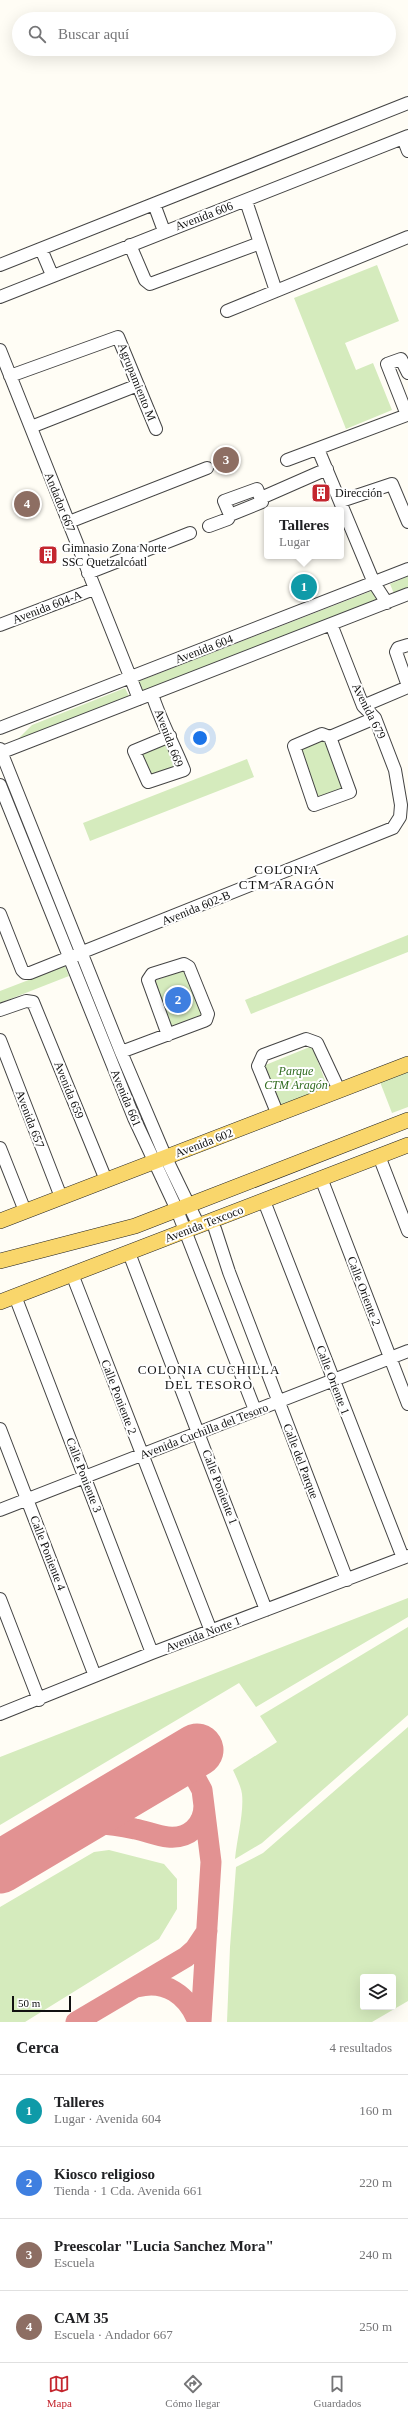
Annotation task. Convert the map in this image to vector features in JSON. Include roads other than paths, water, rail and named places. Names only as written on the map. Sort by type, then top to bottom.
[{"type":"main road","name":"Avenida 602","points":[[0,1221],[408,1064]]},
{"type":"main road","points":[[0,1261],[136,1226],[182,1204],[408,1112]]},
{"type":"main road","points":[[0,1252],[130,1219],[182,1204],[408,1120]]},
{"type":"main road","name":"Avenida Texcoco","points":[[0,1302],[408,1145]]},
{"type":"street","points":[[0,265],[408,103]]},
{"type":"street","points":[[405,137],[408,151]]},
{"type":"street","name":"Avenida 606","points":[[0,297],[52,275],[246,201],[405,137]]},
{"type":"street","points":[[246,201],[276,291]]},
{"type":"street","points":[[154,204],[164,231]]},
{"type":"street","points":[[227,311],[408,237]]},
{"type":"street","points":[[130,245],[145,280],[150,284],[260,243]]},
{"type":"street","points":[[41,249],[52,275]]},
{"type":"street","name":"Agrupamiento M","points":[[10,376],[118,337],[156,429]]},
{"type":"street","name":"Andador 667","points":[[0,350],[139,699]]},
{"type":"street","points":[[287,460],[407,415],[387,364],[401,359],[408,374]]},
{"type":"street","points":[[31,427],[138,385]]},
{"type":"street","points":[[318,448],[343,507]]},
{"type":"street","points":[[69,522],[207,468]]},
{"type":"street","points":[[209,526],[228,519],[230,515],[262,502],[260,498],[327,469]]},
{"type":"street","points":[[341,501],[392,484],[408,522]]},
{"type":"street","points":[[344,508],[374,583],[386,603]]},
{"type":"street","points":[[88,573],[190,533]]},
{"type":"street","name":"Avenida 604","points":[[0,728],[408,569]]},
{"type":"street","name":"Avenida 604-A","points":[[0,625],[94,589]]},
{"type":"street","name":"Avenida 604","points":[[0,752],[408,594]]},
{"type":"street","name":"Avenida 679","points":[[331,624],[363,706],[375,718],[398,780],[401,805],[397,823]]},
{"type":"street","points":[[363,706],[408,687],[396,652],[398,648],[408,644]]},
{"type":"street","name":"Avenida 669","points":[[152,694],[170,736],[184,770],[148,782],[134,751],[170,736]]},
{"type":"street","points":[[330,737],[350,792],[314,805],[294,746],[322,734],[330,737],[375,718]]},
{"type":"street","name":"Avenida 661","points":[[0,752],[122,1052],[160,1160]]},
{"type":"street","name":"Avenida 661","points":[[0,785],[69,957],[160,1160],[182,1204],[255,1410]]},
{"type":"street","name":"Avenida 602-B","points":[[0,914],[22,970],[25,973],[82,952],[365,840],[393,828],[397,823]]},
{"type":"street","points":[[122,1052],[168,1035],[208,1018],[208,1014],[186,964],[152,974],[148,980],[168,1035]]},
{"type":"street","name":"Avenida 659","points":[[0,1010],[31,1001],[106,1180]]},
{"type":"street","points":[[278,1115],[258,1066],[262,1055],[306,1039],[317,1043],[339,1090]]},
{"type":"street","name":"Avenida 657","points":[[0,1040],[61,1197]]},
{"type":"street","points":[[0,1148],[25,1211]]},
{"type":"street","points":[[379,1156],[408,1231]]},
{"type":"street","name":"Calle Oriente 2","points":[[321,1178],[408,1404]]},
{"type":"street","name":"Calle Oriente 1","points":[[264,1201],[334,1381],[405,1557]]},
{"type":"street","name":"Calle del Parque","points":[[214,1229],[228,1272],[347,1580]]},
{"type":"street","name":"Calle Poniente 1","points":[[129,1253],[266,1610]]},
{"type":"street","name":"Calle Poniente 2","points":[[72,1274],[141,1455],[211,1630]]},
{"type":"street","name":"Calle Poniente 3","points":[[15,1296],[152,1653]]},
{"type":"street","name":"Avenida Cuchilla del Tesoro","points":[[0,1510],[408,1351]]},
{"type":"street","name":"Calle Poniente 4","points":[[0,1429],[95,1676]]},
{"type":"street","name":"Avenida Norte 1","points":[[0,1714],[39,1700],[211,1630],[405,1557]]},
{"type":"street","points":[[0,1599],[39,1700]]},
{"type":"place","name":"Preescolar \"Lucia Sanchez Mora\"","points":[[226,460]]},
{"type":"place","name":"Dirección","points":[[321,493]]},
{"type":"place","name":"CAM 35","points":[[27,504]]},
{"type":"place","name":"Gimnasio Zona Norte SSC Quetzalcóatl","points":[[48,555]]},
{"type":"place","name":"Talleres","points":[[304,587]]},
{"type":"place","name":"Kiosco religioso","points":[[178,1000]]},
{"type":"district","name":"COLONIA CTM ARAGÓN","points":[[287,876]]},
{"type":"district","name":"COLONIA CUCHILLA DEL TESORO","points":[[209,1376]]},
{"type":"park label","name":"Parque CTM Aragón","points":[[296,1078]]}]
